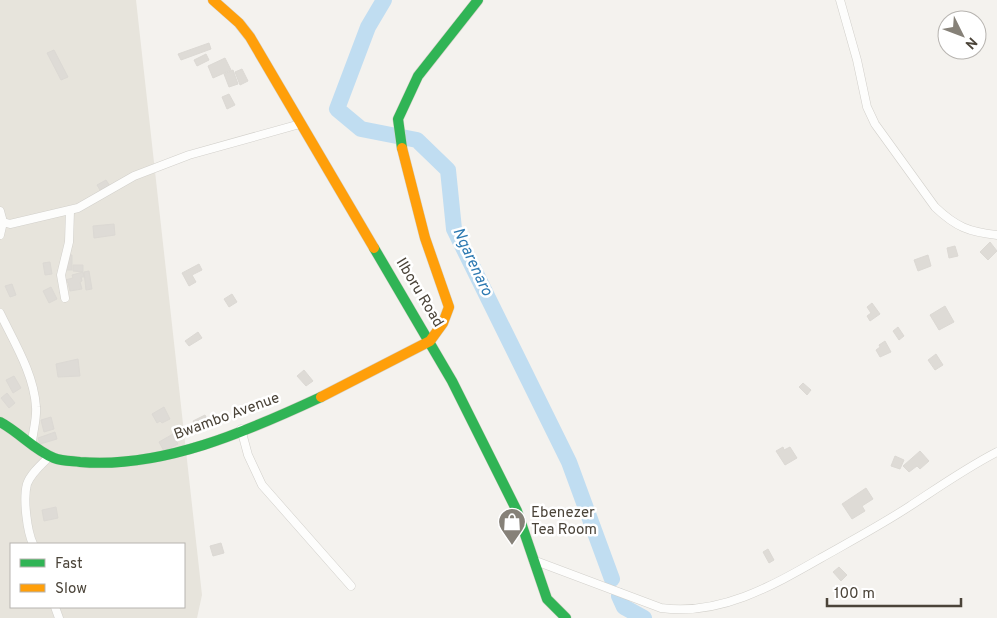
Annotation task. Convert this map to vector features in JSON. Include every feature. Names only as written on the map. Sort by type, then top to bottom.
[{"type":"street","name":"Ilboru Road","points":[[213,0],[239,23],[250,37],[430,341],[504,482],[517,511],[547,599],[560,616]]},
{"type":"street","points":[[430,341],[443,323],[449,307],[425,238],[402,149],[398,119],[418,76],[478,0]]},
{"type":"street","points":[[840,0],[858,60],[867,107],[875,124],[943,215],[971,232],[997,235]]},
{"type":"street","points":[[3,222],[10,224],[70,211],[134,176],[189,155],[300,124]]},
{"type":"street","points":[[0,211],[3,222],[0,235]]},
{"type":"street","points":[[65,298],[61,275],[69,242],[70,211]]},
{"type":"street","points":[[0,313],[24,364],[33,393],[36,407],[32,442]]},
{"type":"street","name":"Bwambo Avenue","points":[[0,422],[50,456],[61,460],[92,464],[121,462],[177,452],[315,399],[430,341]]},
{"type":"street","points":[[241,429],[248,455],[262,485],[351,586]]},
{"type":"street","points":[[533,560],[661,608],[677,610],[717,605],[772,586],[860,536],[959,472],[997,452]]},
{"type":"street","points":[[32,543],[28,534],[27,485],[32,475],[50,456]]},
{"type":"shaded area","points":[[0,0],[136,0],[202,595],[197,618],[0,618]]},
{"type":"building","points":[[209,43],[211,49],[181,60],[178,54]]},
{"type":"building","points":[[54,50],[68,77],[61,80],[47,53]]},
{"type":"building","points":[[206,54],[209,60],[197,66],[194,60]]},
{"type":"building","points":[[225,58],[231,70],[213,78],[208,66]]},
{"type":"building","points":[[242,69],[248,81],[240,85],[235,72]]},
{"type":"building","points":[[233,70],[238,84],[229,87],[224,74]]},
{"type":"building","points":[[229,94],[235,105],[227,109],[222,97]]},
{"type":"building","points":[[106,180],[110,186],[100,190],[97,185]]},
{"type":"building","points":[[114,224],[115,235],[94,238],[93,226]]},
{"type":"building","points":[[990,242],[997,251],[988,260],[980,252]]},
{"type":"building","points":[[955,246],[958,256],[949,258],[947,248]]},
{"type":"building","points":[[67,255],[72,255],[72,270],[66,270]]},
{"type":"building","points":[[928,255],[931,266],[918,271],[914,260]]},
{"type":"building","points":[[50,262],[52,274],[45,275],[43,263]]},
{"type":"building","points":[[199,264],[202,270],[192,275],[196,282],[189,286],[182,273]]},
{"type":"building","points":[[73,265],[83,265],[83,272],[73,271]]},
{"type":"building","points":[[89,271],[92,289],[86,290],[84,272]]},
{"type":"building","points":[[83,272],[84,277],[81,277],[82,281],[80,282],[82,289],[70,291],[68,282],[66,283],[65,280],[73,278],[72,275]]},
{"type":"building","points":[[12,284],[16,295],[10,297],[5,286]]},
{"type":"building","points":[[51,287],[57,299],[49,303],[43,291]]},
{"type":"building","points":[[232,294],[237,302],[229,307],[224,299]]},
{"type":"building","points":[[872,303],[880,314],[870,321],[867,316],[871,313],[867,307]]},
{"type":"building","points":[[945,306],[954,322],[939,330],[930,315]]},
{"type":"building","points":[[898,327],[904,336],[899,340],[893,331]]},
{"type":"building","points":[[198,332],[202,338],[189,346],[185,341]]},
{"type":"building","points":[[885,341],[891,352],[880,357],[876,350]]},
{"type":"building","points":[[936,354],[943,365],[935,370],[928,360]]},
{"type":"building","points":[[78,359],[80,376],[58,377],[56,364]]},
{"type":"building","points":[[304,370],[313,381],[306,386],[297,376]]},
{"type":"building","points":[[14,376],[21,388],[13,393],[6,380]]},
{"type":"building","points":[[803,383],[811,390],[807,395],[799,387]]},
{"type":"building","points":[[7,393],[15,403],[9,408],[1,398]]},
{"type":"building","points":[[164,407],[170,419],[157,423],[152,414]]},
{"type":"building","points":[[205,415],[210,425],[198,431],[193,421]]},
{"type":"building","points":[[51,417],[54,429],[44,432],[41,420]]},
{"type":"building","points":[[55,432],[57,439],[40,444],[38,438]]},
{"type":"building","points":[[173,434],[178,444],[164,451],[159,442]]},
{"type":"building","points":[[783,447],[784,450],[790,447],[797,458],[785,465],[776,451]]},
{"type":"building","points":[[920,451],[929,461],[920,469],[917,466],[909,472],[903,466]]},
{"type":"building","points":[[895,456],[904,460],[900,469],[891,466]]},
{"type":"building","points":[[866,488],[873,499],[862,506],[865,511],[852,519],[842,504]]},
{"type":"building","points":[[56,507],[58,518],[44,521],[42,510]]},
{"type":"building","points":[[221,543],[224,553],[213,556],[210,546]]},
{"type":"building","points":[[768,549],[774,560],[769,563],[763,552]]},
{"type":"building","points":[[839,567],[847,575],[841,581],[833,572]]},
{"type":"waterway","name":"Ngarenaro","points":[[384,0],[368,27],[337,109],[361,129],[417,140],[448,170],[454,229],[569,462],[612,579]]},
{"type":"waterway","points":[[619,596],[624,607],[644,618]]},
{"type":"traffic: fast","points":[[402,148],[398,119],[418,76],[478,0]]},
{"type":"traffic: fast","points":[[374,248],[452,381],[517,511],[547,599],[566,618]]},
{"type":"traffic: fast","points":[[0,422],[54,458],[80,462],[111,463],[142,460],[204,445],[321,397]]},
{"type":"traffic: slow","points":[[213,0],[239,23],[250,37],[374,248]]},
{"type":"traffic: slow","points":[[321,397],[430,341],[443,323],[449,307],[425,238],[402,148]]},
{"type":"place","name":"Ebenezer Tea Room","points":[[512,546]]}]
